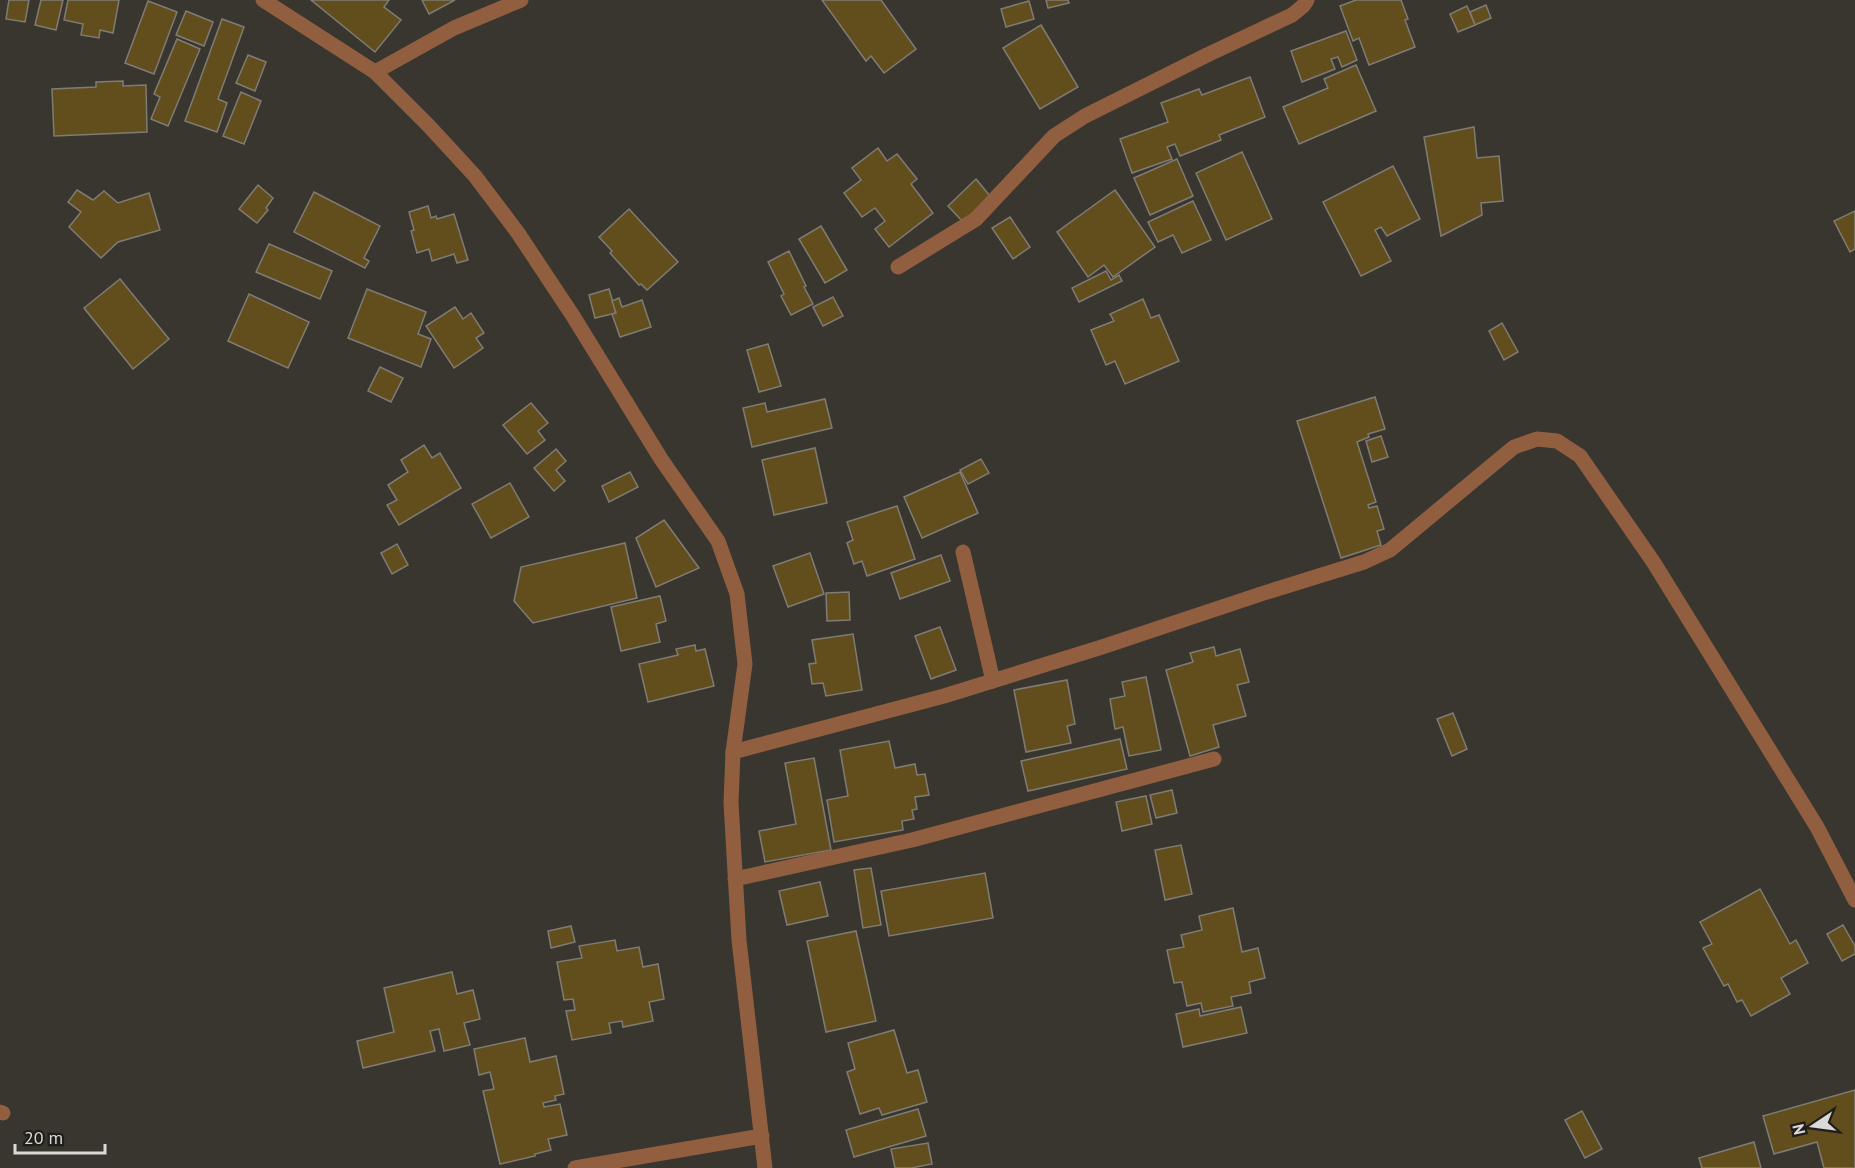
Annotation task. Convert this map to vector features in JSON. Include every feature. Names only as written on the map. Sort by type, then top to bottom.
[{"type":"street","points":[[263,0],[375,72],[475,176],[518,233],[573,316],[661,459],[718,541],[737,594],[745,664],[733,752],[731,803],[739,940],[765,1168]]},
{"type":"street","points":[[375,72],[454,28],[521,0]]},
{"type":"street","points":[[898,267],[976,219],[1054,136],[1085,116],[1292,15],[1307,0]]},
{"type":"street","points":[[733,752],[944,696],[1364,562],[1390,550],[1514,447],[1537,439],[1557,441],[1580,456],[1654,563],[1817,827],[1855,900]]},
{"type":"street","points":[[963,552],[993,681]]},
{"type":"street","points":[[735,879],[912,840],[1214,759]]},
{"type":"street","points":[[575,1168],[624,1164],[762,1136]]},
{"type":"building","points":[[9,0],[29,0],[25,22],[6,19]]},
{"type":"building","points":[[41,0],[63,0],[56,30],[35,25]]},
{"type":"building","points":[[68,0],[119,0],[113,33],[100,30],[99,38],[81,35],[83,24],[64,20]]},
{"type":"building","points":[[311,0],[389,0],[384,7],[401,20],[375,52]]},
{"type":"building","points":[[422,0],[455,0],[429,14]]},
{"type":"building","points":[[822,0],[881,0],[916,49],[884,73],[871,56],[866,61]]},
{"type":"building","points":[[1046,0],[1068,0],[1069,3],[1048,8]]},
{"type":"building","points":[[1356,0],[1401,0],[1408,19],[1405,20],[1415,47],[1369,65],[1359,38],[1353,41],[1340,6]]},
{"type":"building","points":[[148,1],[177,12],[154,74],[125,63]]},
{"type":"building","points":[[1029,1],[1034,19],[1006,27],[1001,9]]},
{"type":"building","points":[[1486,5],[1491,18],[1475,25],[1470,12]]},
{"type":"building","points":[[1467,6],[1475,25],[1458,32],[1450,14]]},
{"type":"building","points":[[186,11],[213,22],[204,46],[176,35]]},
{"type":"building","points":[[222,19],[244,27],[218,99],[227,103],[217,132],[185,121]]},
{"type":"building","points":[[1041,25],[1078,87],[1040,109],[1003,48]]},
{"type":"building","points":[[1346,31],[1357,60],[1342,67],[1338,57],[1331,59],[1335,69],[1302,82],[1291,51]]},
{"type":"building","points":[[177,39],[200,49],[168,126],[151,119],[160,97],[154,94]]},
{"type":"building","points":[[248,55],[266,62],[255,91],[236,83]]},
{"type":"building","points":[[1356,65],[1376,111],[1299,144],[1283,107],[1328,88],[1324,79]]},
{"type":"building","points":[[1250,77],[1265,117],[1219,135],[1221,140],[1180,156],[1175,144],[1167,147],[1172,159],[1132,173],[1120,139],[1168,122],[1161,103],[1199,89],[1202,95]]},
{"type":"building","points":[[123,81],[123,86],[146,85],[147,132],[54,136],[52,89],[96,87],[96,82]]},
{"type":"building","points":[[241,92],[261,101],[244,144],[223,136]]},
{"type":"building","points":[[1474,127],[1477,158],[1499,156],[1503,201],[1481,203],[1482,215],[1441,236],[1424,137]]},
{"type":"building","points":[[878,148],[887,161],[897,154],[917,179],[911,184],[933,213],[889,247],[875,229],[885,221],[875,208],[862,217],[844,193],[861,180],[852,168]]},
{"type":"building","points":[[1242,152],[1272,219],[1226,240],[1196,173]]},
{"type":"building","points":[[1177,159],[1193,196],[1150,215],[1134,178]]},
{"type":"building","points":[[1393,166],[1420,219],[1387,236],[1381,227],[1375,230],[1391,261],[1361,276],[1323,202]]},
{"type":"building","points":[[976,179],[990,196],[963,222],[948,206]]},
{"type":"building","points":[[258,185],[273,198],[266,208],[268,210],[257,223],[239,209]]},
{"type":"building","points":[[77,190],[93,200],[104,191],[118,203],[149,193],[160,230],[118,242],[101,258],[69,227],[81,212],[68,202]]},
{"type":"building","points":[[1115,190],[1155,247],[1113,277],[1104,265],[1088,277],[1057,232]]},
{"type":"building","points":[[314,192],[380,226],[364,258],[369,261],[365,268],[294,232]]},
{"type":"building","points":[[1193,201],[1211,240],[1182,253],[1173,235],[1158,242],[1148,222]]},
{"type":"building","points":[[428,206],[431,218],[436,216],[437,219],[454,214],[468,260],[457,263],[454,254],[432,261],[429,249],[417,253],[409,212]]},
{"type":"building","points":[[629,209],[678,262],[647,290],[641,284],[639,285],[610,253],[612,251],[599,237]]},
{"type":"building","points":[[1855,211],[1855,249],[1850,252],[1834,221]]},
{"type":"building","points":[[1010,217],[1030,247],[1013,259],[992,228]]},
{"type":"building","points":[[821,226],[847,270],[825,283],[799,239]]},
{"type":"building","points":[[269,244],[332,271],[320,299],[256,272]]},
{"type":"building","points":[[789,251],[813,304],[791,315],[781,296],[784,294],[768,262]]},
{"type":"building","points":[[1106,271],[1111,280],[1119,275],[1122,281],[1079,302],[1072,288]]},
{"type":"building","points":[[120,279],[169,339],[133,369],[84,308]]},
{"type":"building","points":[[367,289],[426,312],[418,334],[431,339],[421,367],[348,338]]},
{"type":"building","points":[[609,289],[616,313],[595,318],[589,295]]},
{"type":"building","points":[[249,294],[309,322],[288,368],[228,341]]},
{"type":"building","points":[[833,297],[843,316],[823,326],[813,307]]},
{"type":"building","points":[[619,298],[622,307],[642,300],[651,327],[620,337],[612,314],[616,313],[612,301]]},
{"type":"building","points":[[1143,299],[1151,318],[1159,315],[1179,361],[1125,384],[1115,361],[1106,365],[1091,330],[1114,321],[1110,314]]},
{"type":"building","points":[[455,307],[463,319],[471,313],[484,333],[476,338],[483,348],[454,368],[426,326]]},
{"type":"building","points":[[1502,323],[1518,352],[1504,360],[1489,331]]},
{"type":"building","points":[[768,344],[781,386],[759,392],[747,350]]},
{"type":"building","points":[[380,367],[403,378],[391,402],[368,391]]},
{"type":"building","points":[[1375,397],[1385,429],[1368,434],[1369,437],[1357,442],[1376,502],[1368,505],[1369,508],[1377,506],[1384,529],[1377,531],[1381,545],[1341,558],[1297,421]]},
{"type":"building","points":[[825,399],[832,428],[752,447],[743,408],[765,403],[767,412]]},
{"type":"building","points":[[531,403],[548,423],[538,431],[545,440],[527,454],[503,425]]},
{"type":"building","points":[[1381,436],[1388,457],[1372,462],[1366,441]]},
{"type":"building","points":[[424,445],[432,458],[440,453],[461,488],[399,525],[387,505],[397,500],[388,485],[408,472],[401,460]]},
{"type":"building","points":[[815,448],[827,503],[774,515],[762,460]]},
{"type":"building","points":[[556,449],[566,461],[556,470],[565,481],[554,491],[534,468]]},
{"type":"building","points":[[981,459],[989,473],[968,484],[960,470]]},
{"type":"building","points":[[630,472],[638,487],[609,502],[602,486]]},
{"type":"building","points":[[960,472],[978,513],[922,538],[904,497]]},
{"type":"building","points":[[510,483],[529,517],[491,538],[472,504]]},
{"type":"building","points":[[897,506],[915,559],[867,576],[862,561],[854,564],[847,543],[853,540],[847,522]]},
{"type":"building","points":[[664,520],[699,568],[656,587],[636,538]]},
{"type":"building","points":[[625,543],[637,598],[533,623],[514,601],[521,567]]},
{"type":"building","points":[[397,544],[408,565],[392,574],[381,553]]},
{"type":"building","points":[[810,553],[824,594],[788,607],[773,566]]},
{"type":"building","points":[[941,555],[950,581],[900,599],[891,573]]},
{"type":"building","points":[[849,592],[850,620],[827,621],[826,593]]},
{"type":"building","points":[[660,596],[666,621],[656,624],[660,642],[621,651],[611,607]]},
{"type":"building","points":[[940,627],[956,670],[931,679],[915,636]]},
{"type":"building","points":[[853,634],[862,690],[826,696],[823,683],[812,684],[809,664],[816,663],[812,640]]},
{"type":"building","points":[[695,645],[696,651],[705,649],[714,686],[648,702],[639,664],[678,655],[676,649]]},
{"type":"building","points":[[1214,647],[1216,656],[1240,649],[1249,682],[1237,685],[1246,716],[1213,725],[1219,747],[1190,756],[1166,670],[1193,662],[1190,653]]},
{"type":"building","points":[[1146,677],[1161,750],[1129,756],[1123,727],[1115,729],[1110,699],[1125,696],[1122,682]]},
{"type":"building","points":[[1067,680],[1075,724],[1067,726],[1071,743],[1026,752],[1014,690]]},
{"type":"building","points":[[1453,713],[1467,749],[1452,756],[1437,719]]},
{"type":"building","points":[[1120,739],[1127,769],[1028,791],[1021,761]]},
{"type":"building","points":[[889,741],[895,768],[915,764],[917,775],[925,774],[929,795],[915,797],[917,809],[912,810],[914,819],[902,821],[903,830],[834,842],[827,800],[848,796],[840,750]]},
{"type":"building","points":[[814,758],[831,850],[765,862],[759,831],[796,824],[785,763]]},
{"type":"building","points":[[1172,790],[1177,813],[1156,818],[1150,795]]},
{"type":"building","points":[[1146,796],[1152,824],[1122,831],[1116,802]]},
{"type":"building","points":[[1181,845],[1192,894],[1165,900],[1155,850]]},
{"type":"building","points":[[871,868],[881,925],[863,928],[854,870]]},
{"type":"building","points":[[985,873],[993,918],[889,936],[881,891]]},
{"type":"building","points":[[820,882],[828,916],[787,925],[779,891]]},
{"type":"building","points":[[1760,889],[1790,944],[1796,940],[1808,963],[1781,978],[1790,994],[1751,1016],[1742,1000],[1737,1002],[1728,984],[1724,986],[1703,948],[1712,944],[1700,922]]},
{"type":"building","points":[[1233,908],[1242,952],[1258,948],[1265,978],[1249,982],[1251,993],[1231,997],[1233,1006],[1203,1012],[1201,1003],[1187,1006],[1182,982],[1174,983],[1167,950],[1184,947],[1181,935],[1202,930],[1199,916]]},
{"type":"building","points":[[1843,925],[1855,946],[1855,954],[1842,961],[1827,934]]},
{"type":"building","points":[[571,926],[575,942],[551,948],[548,931]]},
{"type":"building","points":[[856,931],[876,1021],[826,1032],[807,941]]},
{"type":"building","points":[[615,940],[617,951],[639,947],[643,967],[658,964],[664,999],[649,1002],[653,1021],[623,1027],[622,1021],[609,1023],[611,1033],[572,1040],[566,1011],[575,1010],[573,999],[564,1000],[557,962],[582,958],[579,946]]},
{"type":"building","points":[[452,972],[457,994],[473,990],[480,1019],[464,1023],[470,1045],[444,1051],[439,1029],[430,1031],[435,1051],[363,1068],[357,1041],[394,1032],[384,988]]},
{"type":"building","points":[[1241,1007],[1247,1033],[1183,1047],[1176,1014],[1199,1009],[1200,1016]]},
{"type":"building","points":[[894,1030],[907,1073],[918,1070],[927,1102],[882,1115],[879,1108],[860,1114],[847,1072],[855,1069],[848,1043]]},
{"type":"building","points":[[525,1038],[530,1062],[556,1056],[564,1094],[555,1096],[556,1100],[543,1103],[544,1107],[560,1104],[567,1135],[548,1139],[551,1150],[500,1164],[483,1091],[494,1089],[490,1072],[479,1075],[474,1049]]},
{"type":"building","points":[[1855,1090],[1855,1168],[1824,1168],[1817,1142],[1774,1154],[1763,1116]]},
{"type":"building","points":[[918,1109],[926,1136],[854,1157],[846,1130]]},
{"type":"building","points":[[1582,1111],[1602,1149],[1585,1158],[1565,1120]]},
{"type":"building","points":[[1754,1142],[1761,1168],[1702,1168],[1699,1158]]},
{"type":"building","points":[[928,1143],[932,1164],[895,1168],[891,1149]]}]
